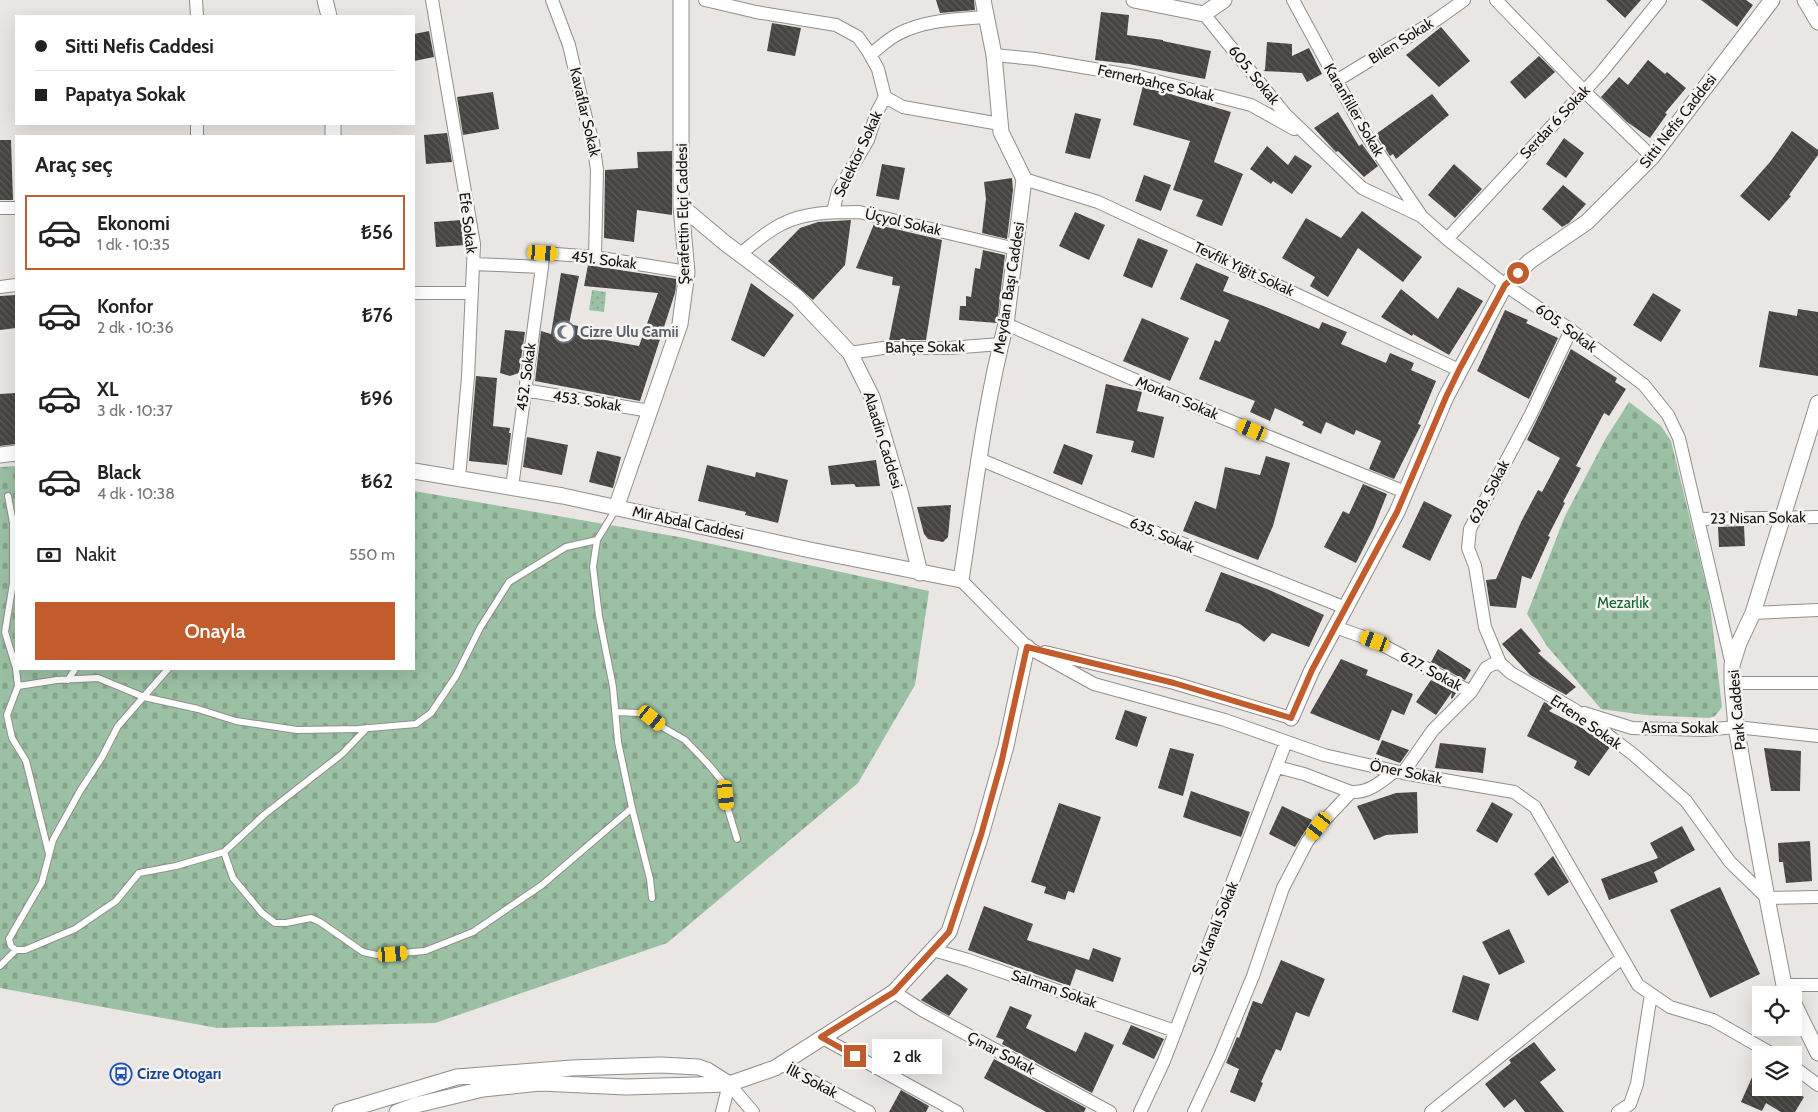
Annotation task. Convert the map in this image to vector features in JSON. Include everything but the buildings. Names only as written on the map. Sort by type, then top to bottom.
[{"type":"street","points":[[196,0],[197,15]]},
{"type":"street","points":[[325,0],[329,15]]},
{"type":"street","name":"Efe Sokak","points":[[432,0],[474,244],[468,377],[459,478]]},
{"type":"street","name":"Kavaflar Sokak","points":[[552,0],[569,45],[586,118],[594,142],[597,170],[595,257]]},
{"type":"street","name":"Şerafettin Elçi Caddesi","points":[[616,508],[680,324],[687,272],[681,206],[682,0]]},
{"type":"street","points":[[705,0],[756,12],[836,25],[858,37],[878,69],[885,97],[903,107],[1000,124]]},
{"type":"street","points":[[982,0],[994,55],[1001,132],[1024,179]]},
{"type":"street","points":[[1134,0],[1204,14],[1224,0]]},
{"type":"street","name":"Karanfiller Sokak","points":[[1292,0],[1365,133],[1421,216]]},
{"type":"street","name":"Bilen Sokak","points":[[1336,81],[1436,20],[1464,0]]},
{"type":"street","points":[[1496,0],[1584,91],[1652,157]]},
{"type":"street","name":"Serdar 6 Sokak","points":[[1447,240],[1601,73],[1660,0]]},
{"type":"street","name":"Sitti Nefis Caddesi","points":[[1291,718],[1312,670],[1397,512],[1446,397],[1505,285],[1530,261],[1587,222],[1652,157],[1772,0]]},
{"type":"street","points":[[1805,0],[1818,22]]},
{"type":"street","name":"605. Sokak","points":[[1204,14],[1285,114],[1362,188],[1421,216],[1447,240],[1505,285],[1571,330],[1644,385],[1668,415],[1680,438],[1732,665]]},
{"type":"street","points":[[870,55],[888,39],[920,26],[952,20],[986,17]]},
{"type":"street","name":"Fernerbahçe Sokak","points":[[994,55],[1035,59],[1141,77],[1250,106],[1310,138]]},
{"type":"street","name":"Selektor Sokak","points":[[833,212],[838,191],[868,140],[877,112],[885,97]]},
{"type":"street","name":"Meydan Başı Caddesi","points":[[961,580],[979,459],[1006,324],[1024,179]]},
{"type":"street","name":"Tevfik Yiğit Sokak","points":[[1024,179],[1098,202],[1459,370]]},
{"type":"street","name":"Alaadin Caddesi","points":[[681,206],[797,297],[850,353],[872,397],[901,495],[920,573]]},
{"type":"street","points":[[0,208],[15,208]]},
{"type":"street","name":"Üçyol Sokak","points":[[740,254],[780,224],[799,217],[833,212],[859,212],[1016,249]]},
{"type":"street","name":"451. Sokak","points":[[542,267],[543,253],[595,257],[687,272]]},
{"type":"street","points":[[473,264],[542,267]]},
{"type":"street","name":"452. Sokak","points":[[512,487],[542,267]]},
{"type":"street","points":[[0,288],[15,285]]},
{"type":"street","points":[[415,293],[472,293]]},
{"type":"street","name":"Morkan Sokak","points":[[1006,324],[1218,416],[1405,492]]},
{"type":"street","name":"628. Sokak","points":[[1500,664],[1485,627],[1475,566],[1468,548],[1470,529],[1531,414],[1571,330]]},
{"type":"street","name":"Bahçe Sokak","points":[[850,353],[883,348],[949,348],[1001,344]]},
{"type":"street","name":"453. Sokak","points":[[524,390],[650,411]]},
{"type":"street","name":"Park Caddesi","points":[[1786,986],[1767,898],[1736,727],[1732,665],[1739,643],[1753,613],[1818,403]]},
{"type":"street","points":[[0,455],[15,453]]},
{"type":"street","name":"635. Sokak","points":[[979,459],[1181,543],[1346,608]]},
{"type":"street","name":"Mir Abdal Caddesi","points":[[415,472],[512,487],[961,580]]},
{"type":"street","name":"23 Nisan Sokak","points":[[1699,519],[1818,517]]},
{"type":"street","name":"Öner Sokak","points":[[961,580],[1027,647],[1094,684],[1225,720],[1324,755],[1399,772],[1514,792],[1535,807],[1638,985],[1670,1007],[1713,1020],[1758,1046]]},
{"type":"street","points":[[1753,613],[1818,610]]},
{"type":"street","name":"627. Sokak","points":[[1335,627],[1375,641],[1471,692]]},
{"type":"street","points":[[397,1112],[416,1105],[483,1089],[540,1084],[626,1087],[729,1084],[775,1068],[894,992],[949,932],[981,835],[1006,746],[1027,647],[1174,683],[1291,718]]},
{"type":"street","points":[[1277,767],[1304,774],[1351,792],[1361,792],[1377,785],[1399,772],[1433,730],[1471,692],[1486,668],[1493,664],[1500,664]]},
{"type":"street","name":"Ertene Sokak","points":[[1500,664],[1511,673],[1574,710],[1634,755],[1686,801],[1730,862],[1767,898]]},
{"type":"street","points":[[1732,683],[1818,683]]},
{"type":"street","name":"Asma Sokak","points":[[1574,710],[1632,728],[1704,730],[1736,727],[1818,736]]},
{"type":"street","name":"Su Kanalı Sokak","points":[[1140,1112],[1164,1061],[1286,742]]},
{"type":"street","points":[[1194,1112],[1220,1056],[1253,976],[1283,888],[1307,842],[1319,826],[1351,792]]},
{"type":"street","points":[[1767,898],[1818,897]]},
{"type":"street","name":"Salman Sokak","points":[[933,950],[968,960],[1175,1031]]},
{"type":"street","points":[[1430,1112],[1622,958]]},
{"type":"street","points":[[1802,988],[1818,985]]},
{"type":"street","name":"Çınar Sokak","points":[[894,992],[922,1010],[1110,1112]]},
{"type":"street","points":[[1618,1112],[1630,1104],[1637,1084],[1651,994]]},
{"type":"street","points":[[1802,1020],[1818,1053]]},
{"type":"street","points":[[821,1037],[957,1112]]},
{"type":"street","name":"İlk Sokak","points":[[781,1064],[869,1112]]},
{"type":"street","points":[[340,1112],[457,1077],[572,1068],[661,1065],[698,1067],[707,1070],[729,1084],[753,1112]]},
{"type":"street","points":[[1802,1073],[1818,1085]]},
{"type":"street","points":[[722,1112],[729,1084]]},
{"type":"lane","points":[[8,496],[13,523],[12,583],[5,632],[15,666]]},
{"type":"lane","points":[[616,508],[597,540],[593,567],[599,616],[613,687],[618,742],[650,879],[652,898]]},
{"type":"lane","points":[[18,686],[98,678],[144,697],[198,708],[245,722],[297,730],[368,728],[416,724],[431,713],[456,676],[480,628],[509,582],[566,547],[597,540]]},
{"type":"lane","points":[[16,670],[18,686],[3,717],[12,738],[26,760],[49,855]]},
{"type":"lane","points":[[68,680],[74,670]]},
{"type":"lane","points":[[167,670],[118,726],[53,840],[42,882],[9,940],[11,946],[16,950],[25,950],[75,929],[116,901],[139,873],[176,866],[224,852],[265,814],[342,754],[368,728]]},
{"type":"lane","points":[[615,712],[639,713],[652,718],[685,740],[724,784],[727,806],[737,839]]},
{"type":"lane","points":[[224,852],[233,878],[262,913],[275,923],[286,923],[311,918],[320,922],[363,952],[377,955],[426,951],[473,932],[542,885],[632,808]]},
{"type":"lane","points":[[0,966],[16,950]]},
{"type":"green space","points":[[592,290],[606,292],[604,312],[589,310]]},
{"type":"green space","name":"Mezarlık","points":[[1629,402],[1661,426],[1671,441],[1709,597],[1722,707],[1715,716],[1709,718],[1645,715],[1601,709],[1547,646],[1527,614],[1565,516],[1606,438]]},
{"type":"green space","points":[[15,466],[15,670],[415,670],[415,491],[679,537],[929,591],[915,685],[858,783],[667,943],[435,1023],[217,1028],[0,988],[0,467]]},
{"type":"place","name":"Cizre Ulu Camii","points":[[564,332]]},
{"type":"place","name":"Cizre Otogarı","points":[[121,1074]]},
{"type":"route","points":[[855,1056],[821,1037],[894,992],[949,932],[981,835],[1006,746],[1027,647],[1174,683],[1291,718],[1312,670],[1397,512],[1459,370],[1505,285],[1518,273]]}]
